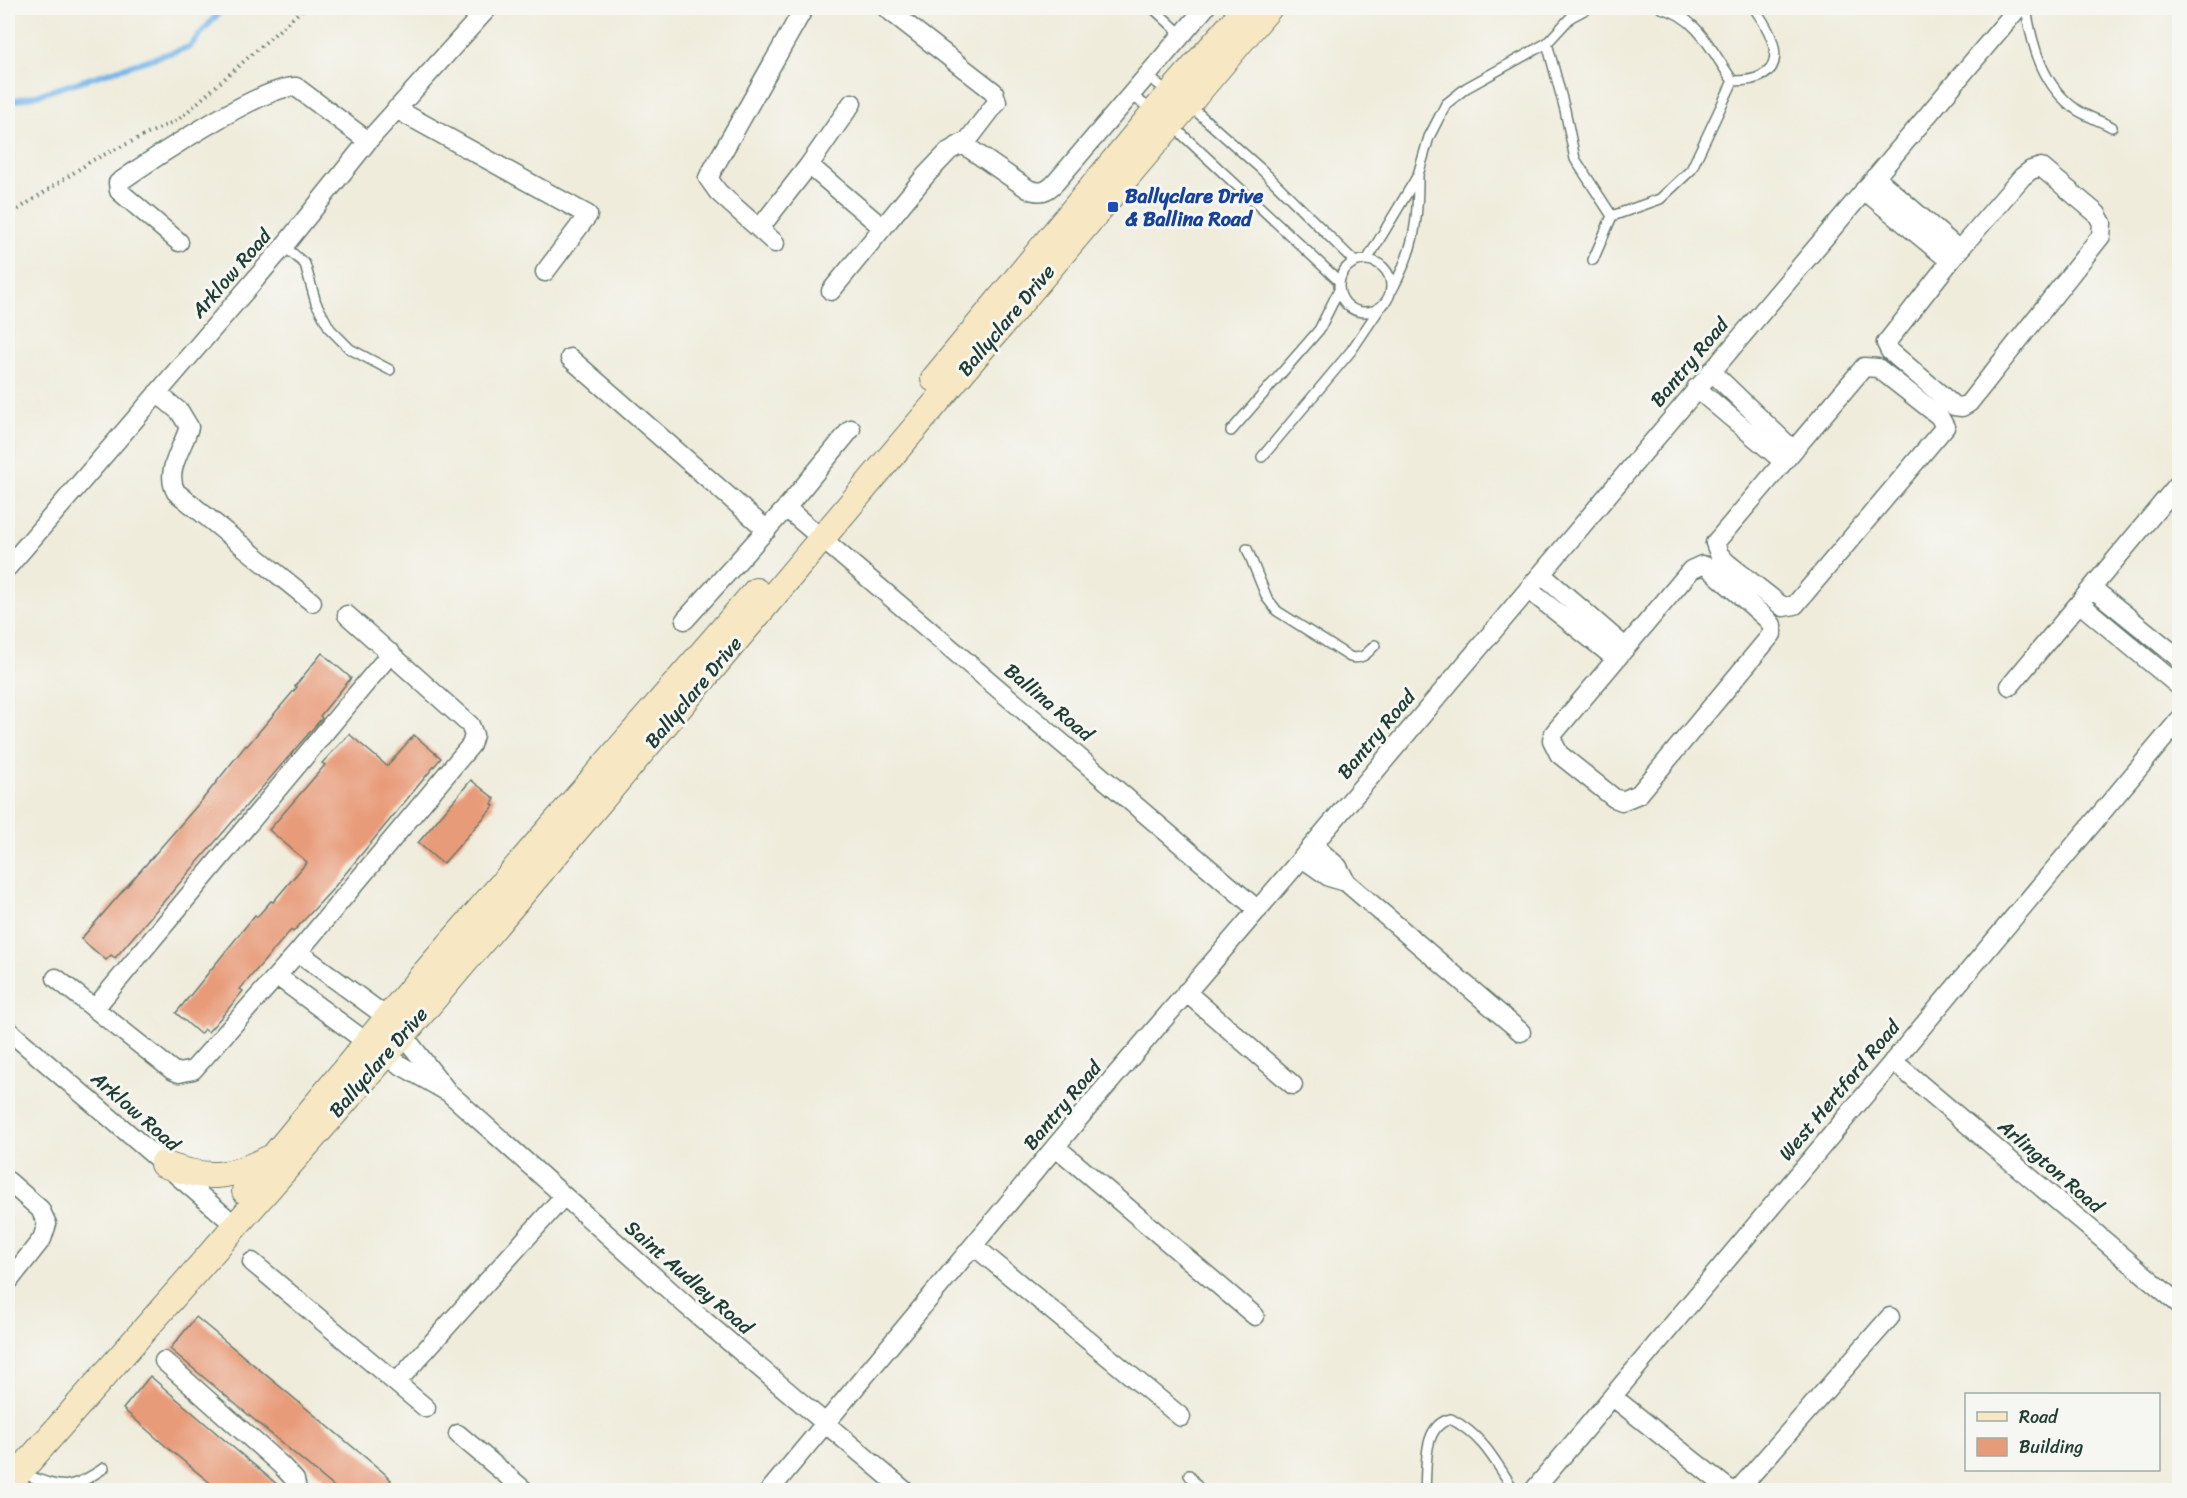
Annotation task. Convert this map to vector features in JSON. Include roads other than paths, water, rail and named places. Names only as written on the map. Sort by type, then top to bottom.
[{"type":"street","name":"Arklow Road","points":[[8,567],[284,246],[368,141],[488,8]]},
{"type":"street","points":[[775,243],[717,192],[708,178],[804,8]]},
{"type":"street","points":[[831,291],[937,162],[963,144],[996,106],[994,92],[886,8]]},
{"type":"street","points":[[963,144],[1028,189],[1036,192],[1046,191],[1205,8]]},
{"type":"street","name":"Ballyclare Drive","points":[[229,1221],[272,1158],[396,1026],[817,534],[1171,108],[1246,8]]},
{"type":"street","name":"Ballyclare Drive","points":[[1171,108],[1269,8]]},
{"type":"street","name":"Bantry Road","points":[[770,1491],[1186,992],[1308,852],[1710,371],[2018,8]]},
{"type":"street","points":[[178,242],[120,191],[118,183],[254,98],[285,86],[296,87],[368,141]]},
{"type":"street","points":[[759,229],[809,165],[852,103]]},
{"type":"street","points":[[396,109],[588,215],[545,272]]},
{"type":"street","points":[[809,165],[883,228]]},
{"type":"street","points":[[2036,168],[2045,169],[2097,214],[2102,223],[2101,236],[1969,403],[1962,407],[1954,406],[1890,351],[1886,343],[1954,256],[2022,177],[2036,168]]},
{"type":"street","points":[[1870,184],[1954,256]]},
{"type":"street","points":[[570,358],[767,530]]},
{"type":"street","points":[[1864,367],[1878,368],[1939,416],[1946,428],[1795,605],[1788,608],[1726,562],[1719,554],[1715,543],[1788,455],[1864,367]]},
{"type":"street","points":[[1710,371],[1788,455]]},
{"type":"street","points":[[1696,388],[1788,455]]},
{"type":"street","points":[[157,393],[180,412],[189,427],[171,473],[171,483],[176,492],[312,602]]},
{"type":"street","points":[[685,620],[767,530],[851,429]]},
{"type":"street","points":[[2010,686],[2180,482]]},
{"type":"street","name":"Ballina Road","points":[[786,508],[1258,910]]},
{"type":"street","points":[[1701,565],[1708,567],[1767,618],[1773,629],[1772,634],[1639,794],[1622,801],[1614,798],[1559,754],[1552,740],[1554,733],[1620,653],[1691,570],[1701,565]]},
{"type":"street","points":[[1541,574],[1620,653]]},
{"type":"street","points":[[2092,588],[2180,659]]},
{"type":"street","points":[[1529,590],[1620,653]]},
{"type":"street","points":[[2079,603],[2180,687]]},
{"type":"street","points":[[56,978],[172,1070],[184,1073],[193,1070],[298,952],[471,745],[474,735],[460,716],[346,615]]},
{"type":"street","points":[[95,1008],[391,653]]},
{"type":"street","name":"West Hertford Road","points":[[1534,1491],[2180,719]]},
{"type":"street","points":[[1308,852],[1329,877],[1346,882],[1521,1032]]},
{"type":"street","name":"Saint Audley Road","points":[[298,952],[396,1026],[448,1092],[825,1426],[904,1491]]},
{"type":"street","name":"Saint Audley Road","points":[[277,976],[376,1048],[448,1092]]},
{"type":"street","points":[[1186,992],[1293,1085]]},
{"type":"street","name":"Arklow Road","points":[[8,1030],[229,1221]]},
{"type":"street","name":"Ballyclare Drive","points":[[13,1478],[107,1369],[129,1349],[229,1221],[376,1048]]},
{"type":"street","name":"Arlington Road","points":[[1893,1061],[2180,1305]]},
{"type":"street","points":[[1056,1148],[1255,1316]]},
{"type":"street","points":[[163,1164],[189,1174],[220,1175],[240,1173],[272,1158]]},
{"type":"street","points":[[8,1181],[40,1209],[47,1224],[42,1239],[8,1282]]},
{"type":"street","points":[[396,1383],[564,1196]]},
{"type":"street","points":[[974,1246],[1181,1417]]},
{"type":"street","points":[[252,1262],[426,1408]]},
{"type":"street","points":[[1738,1491],[1890,1317]]},
{"type":"street","points":[[164,1361],[282,1466],[295,1480],[297,1491]]},
{"type":"street","points":[[1613,1397],[1730,1491]]},
{"type":"street","points":[[458,1434],[524,1491]]},
{"type":"lane","points":[[1153,8],[1182,35]]},
{"type":"lane","points":[[1367,260],[1418,175],[1429,137],[1446,104],[1466,88],[1547,43],[1573,12],[1588,8]]},
{"type":"lane","points":[[1661,8],[1669,9],[1696,29],[1716,52],[1733,81]]},
{"type":"lane","points":[[1733,81],[1757,79],[1769,72],[1774,58],[1774,40],[1754,8]]},
{"type":"lane","points":[[2026,8],[2030,35],[2042,70],[2058,93],[2077,110],[2112,127]]},
{"type":"lane","points":[[1547,43],[1575,159],[1612,216]]},
{"type":"lane","points":[[1146,75],[1171,108],[1339,285],[1347,305],[1354,310],[1372,311],[1380,308]]},
{"type":"lane","points":[[1593,260],[1612,216],[1660,199],[1691,170],[1733,81]]},
{"type":"lane","points":[[1130,94],[1171,108],[1261,169],[1355,262]]},
{"type":"lane","points":[[1262,457],[1351,351],[1390,294],[1406,264],[1418,219],[1418,175]]},
{"type":"lane","points":[[284,246],[305,264],[316,303],[330,329],[350,349],[390,370]]},
{"type":"lane","points":[[1231,430],[1319,330],[1343,273],[1355,262],[1367,260],[1380,264],[1390,277],[1390,294]]},
{"type":"lane","points":[[1247,549],[1267,598],[1291,621],[1350,657],[1357,659],[1364,657],[1375,645]]},
{"type":"lane","points":[[1425,1491],[1428,1443],[1436,1426],[1451,1419],[1470,1429],[1481,1440],[1514,1491]]},
{"type":"lane","points":[[13,1478],[60,1487],[82,1483],[104,1468]]},
{"type":"lane","points":[[1189,1475],[1200,1491]]},
{"type":"waterway","points":[[8,102],[189,47],[223,8]]},
{"type":"place","name":"Ballyclare Drive & Ballina Road","points":[[1113,207]]}]
